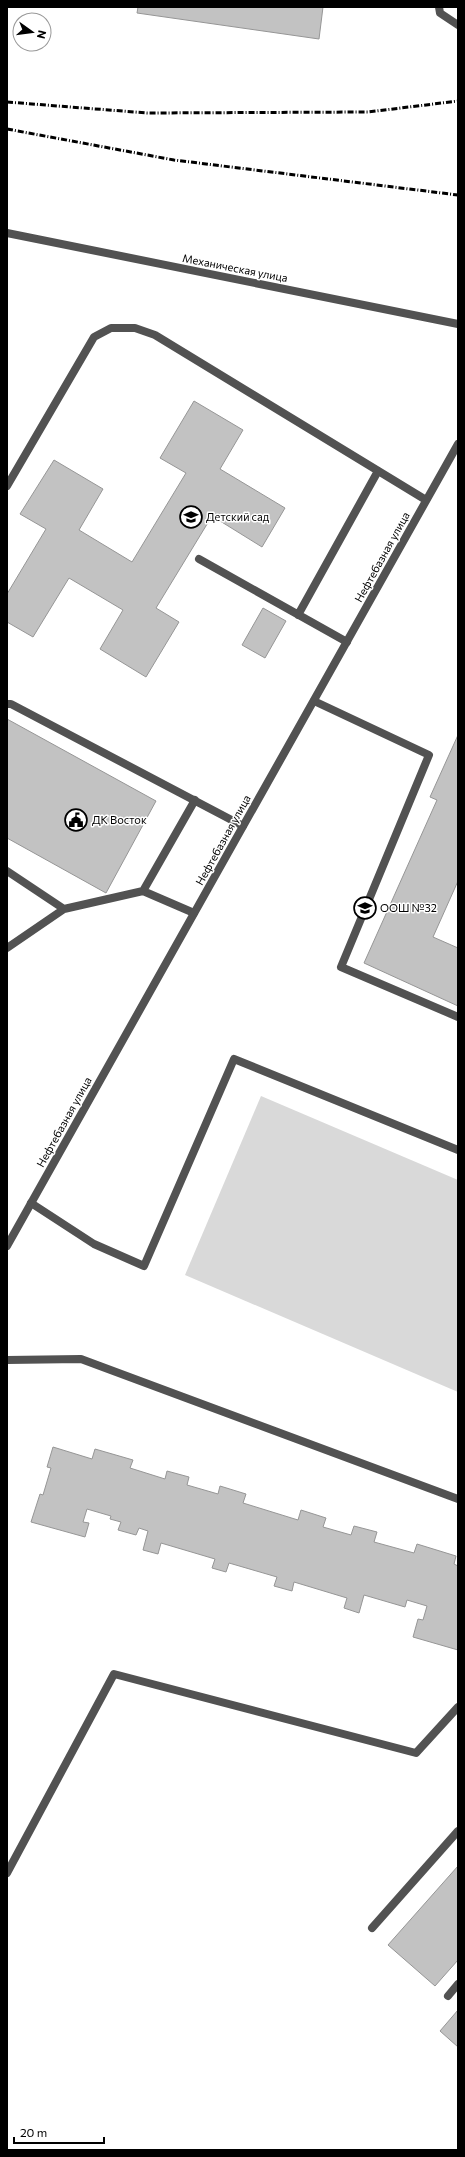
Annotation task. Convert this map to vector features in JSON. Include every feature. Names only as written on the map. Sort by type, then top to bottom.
[{"type":"street","points":[[439,7],[440,13],[458,25]]},
{"type":"street","name":"Механическая улица","points":[[7,233],[458,324]]},
{"type":"street","points":[[7,486],[94,337],[111,328],[135,328],[155,335],[426,500]]},
{"type":"street","name":"Нефтебазная улица","points":[[7,1246],[458,444]]},
{"type":"street","points":[[298,615],[378,471]]},
{"type":"street","points":[[199,559],[346,642]]},
{"type":"street","points":[[314,701],[429,755],[341,967],[458,1016]]},
{"type":"street","points":[[7,704],[11,704],[244,826]]},
{"type":"street","points":[[144,891],[195,800]]},
{"type":"street","points":[[7,871],[64,909]]},
{"type":"street","points":[[7,948],[64,909],[144,891],[194,913]]},
{"type":"street","points":[[31,1203],[94,1244],[144,1266],[234,1059],[458,1150]]},
{"type":"street","points":[[7,1360],[81,1359],[458,1499]]},
{"type":"street","points":[[7,1873],[114,1674],[416,1753],[458,1707]]},
{"type":"street","points":[[372,1928],[458,1831]]},
{"type":"street","points":[[448,1996],[458,1984]]},
{"type":"shaded area","points":[[261,1096],[458,1180],[458,1392],[185,1275]]},
{"type":"building","points":[[138,7],[323,7],[319,39],[137,13]]},
{"type":"building","points":[[194,401],[243,430],[220,469],[285,508],[262,547],[212,516],[156,608],[179,622],[146,677],[100,649],[123,610],[69,578],[33,637],[7,622],[7,594],[46,529],[20,514],[54,460],[103,489],[79,530],[132,562],[186,473],[160,458]]},
{"type":"building","points":[[263,608],[286,621],[265,658],[242,645]]},
{"type":"building","name":"ДК Восток","points":[[7,719],[156,801],[106,893],[7,838]]},
{"type":"building","points":[[458,735],[458,881],[433,937],[458,948],[458,1006],[364,963],[437,800],[430,797]]},
{"type":"building","points":[[53,1447],[92,1459],[95,1449],[133,1460],[130,1468],[165,1479],[167,1471],[189,1477],[187,1485],[218,1494],[220,1486],[246,1494],[243,1503],[298,1520],[301,1510],[326,1518],[323,1527],[351,1535],[354,1526],[377,1532],[374,1542],[414,1553],[417,1544],[456,1556],[454,1564],[458,1566],[458,1650],[413,1637],[418,1619],[423,1620],[427,1606],[407,1600],[405,1607],[364,1595],[359,1613],[344,1608],[347,1598],[294,1582],[292,1591],[274,1586],[277,1577],[229,1563],[226,1572],[212,1568],[215,1559],[161,1543],[158,1554],[143,1550],[148,1531],[139,1528],[136,1535],[118,1530],[121,1522],[110,1519],[111,1516],[87,1509],[83,1522],[89,1523],[85,1537],[31,1522],[40,1494],[43,1495],[51,1468],[47,1467]]},
{"type":"building","points":[[458,1866],[458,1960],[435,1986],[388,1945]]},
{"type":"building","points":[[458,2010],[458,2047],[440,2031]]},
{"type":"railway","points":[[7,102],[147,113],[368,112],[458,101]]},
{"type":"railway","points":[[7,129],[174,160],[458,195]]},
{"type":"place","name":"Детский сад","points":[[191,517]]},
{"type":"place","name":"ДК Восток","points":[[76,820]]},
{"type":"place","name":"ООШ №32","points":[[365,908]]}]
